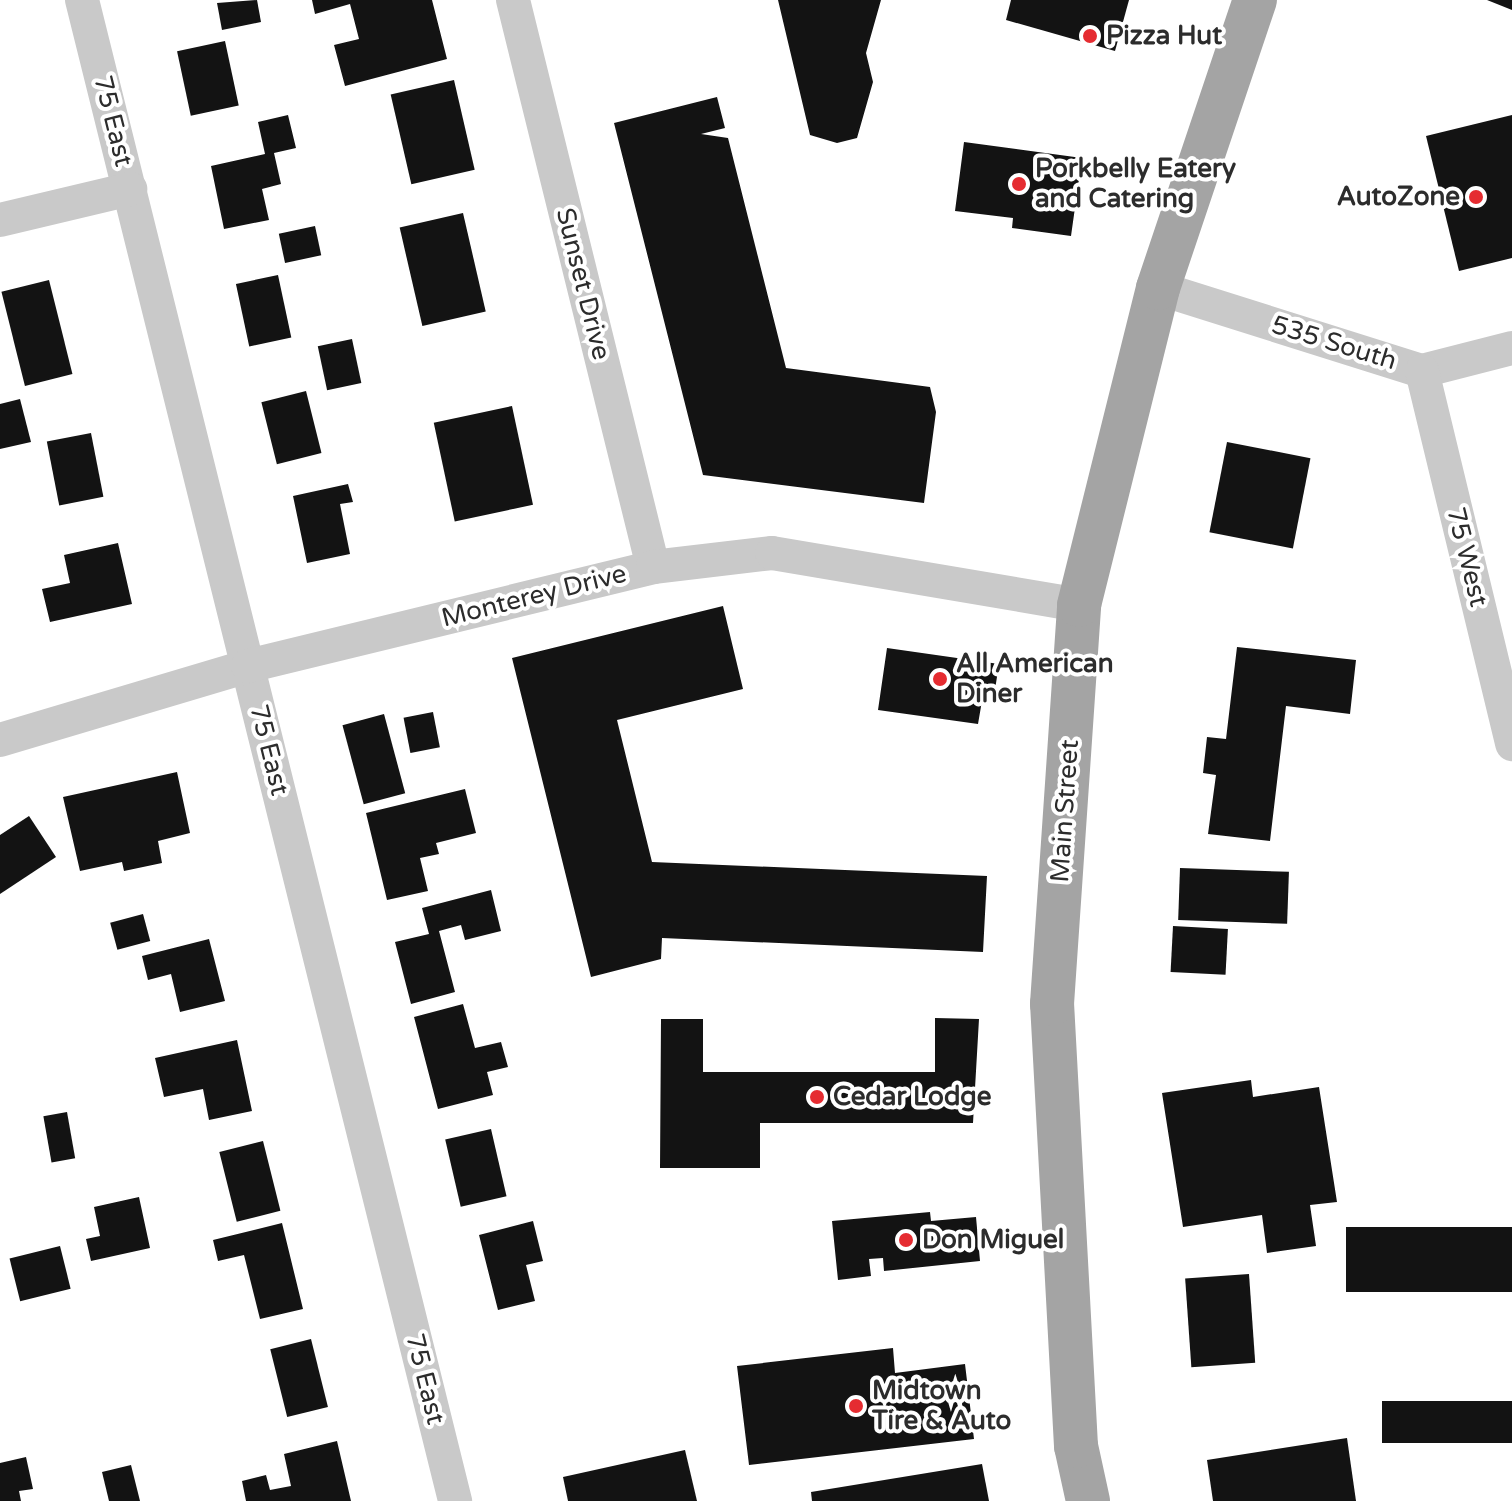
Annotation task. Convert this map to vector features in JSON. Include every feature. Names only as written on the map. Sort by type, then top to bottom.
[{"type":"main road","name":"Main Street","points":[[1088,1501],[1076,1446],[1052,1004],[1079,605],[1158,288],[1255,0]]},
{"type":"street","name":"75 East","points":[[82,0],[455,1501]]},
{"type":"street","name":"Sunset Drive","points":[[513,0],[653,567]]},
{"type":"street","points":[[0,220],[130,189]]},
{"type":"street","name":"535 South","points":[[1158,288],[1422,371],[1512,348]]},
{"type":"street","name":"75 West","points":[[1422,371],[1512,744]]},
{"type":"street","name":"Monterey Drive","points":[[0,740],[248,666],[653,567],[772,553],[1079,605]]},
{"type":"building","points":[[257,0],[261,22],[222,30],[217,3]]},
{"type":"building","points":[[312,0],[432,0],[447,59],[345,86],[334,45],[359,39],[350,4],[315,14]]},
{"type":"building","points":[[778,0],[881,0],[866,53],[873,82],[857,138],[837,143],[810,135]]},
{"type":"building","name":"Pizza Hut","points":[[1011,0],[1129,0],[1115,51],[1006,20]]},
{"type":"building","points":[[1487,0],[1512,0],[1512,10]]},
{"type":"building","points":[[225,41],[239,106],[191,116],[177,51]]},
{"type":"building","points":[[454,80],[475,170],[411,184],[391,95]]},
{"type":"building","points":[[717,97],[725,128],[701,134],[728,138],[786,368],[930,387],[936,412],[924,503],[703,475],[614,123]]},
{"type":"building","points":[[288,115],[296,148],[274,153],[281,184],[262,189],[269,220],[224,229],[211,166],[265,154],[258,122]]},
{"type":"building","name":"AutoZone","points":[[1512,115],[1512,258],[1459,271],[1426,136]]},
{"type":"building","name":"Porkbelly Eatery and Catering","points":[[964,142],[1082,158],[1071,236],[1012,228],[1013,218],[955,211]]},
{"type":"building","points":[[463,213],[486,311],[422,326],[400,228]]},
{"type":"building","points":[[315,226],[321,255],[285,263],[279,234]]},
{"type":"building","points":[[278,275],[291,338],[249,347],[236,284]]},
{"type":"building","points":[[49,280],[72,374],[25,386],[1,292]]},
{"type":"building","points":[[352,339],[361,383],[327,390],[318,346]]},
{"type":"building","points":[[306,391],[321,453],[277,464],[261,402]]},
{"type":"building","points":[[20,399],[31,442],[0,449],[0,404]]},
{"type":"building","points":[[512,406],[533,505],[455,521],[434,423]]},
{"type":"building","points":[[91,433],[103,497],[59,505],[47,442]]},
{"type":"building","points":[[1227,442],[1310,458],[1293,549],[1209,532]]},
{"type":"building","points":[[348,484],[353,502],[340,504],[350,554],[307,563],[293,496]]},
{"type":"building","points":[[118,543],[132,604],[50,622],[42,589],[70,583],[64,555]]},
{"type":"building","points":[[723,606],[743,689],[617,720],[652,862],[987,876],[983,952],[662,938],[661,959],[591,977],[512,658]]},
{"type":"building","points":[[1237,647],[1356,660],[1350,714],[1286,706],[1270,841],[1208,834],[1216,775],[1203,773],[1207,737],[1226,739]]},
{"type":"building","name":"All American Diner","points":[[887,648],[999,664],[994,696],[983,695],[978,724],[878,710]]},
{"type":"building","points":[[433,712],[440,747],[410,753],[404,718]]},
{"type":"building","points":[[384,714],[405,793],[364,804],[342,725]]},
{"type":"building","points":[[177,772],[190,833],[158,841],[162,863],[124,871],[122,862],[80,871],[63,797]]},
{"type":"building","points":[[465,789],[476,833],[436,843],[439,854],[420,858],[428,891],[387,900],[366,813]]},
{"type":"building","points":[[29,816],[56,857],[0,894],[0,835]]},
{"type":"building","points":[[1180,868],[1289,872],[1287,924],[1178,920]]},
{"type":"building","points":[[491,890],[501,931],[465,940],[461,925],[439,931],[455,992],[411,1004],[395,942],[429,934],[422,908]]},
{"type":"building","points":[[143,914],[150,941],[117,950],[110,923]]},
{"type":"building","points":[[1173,926],[1228,929],[1226,975],[1171,972]]},
{"type":"building","points":[[209,939],[225,1001],[180,1012],[171,974],[148,980],[142,956]]},
{"type":"building","points":[[463,1004],[475,1048],[501,1042],[508,1067],[487,1072],[493,1095],[438,1109],[414,1017]]},
{"type":"building","name":"Cedar Lodge","points":[[935,1018],[979,1019],[973,1123],[760,1123],[760,1168],[660,1168],[661,1019],[703,1019],[703,1072],[935,1072]]},
{"type":"building","points":[[237,1040],[252,1111],[209,1120],[203,1089],[164,1097],[155,1058]]},
{"type":"building","points":[[1251,1080],[1253,1097],[1319,1087],[1337,1202],[1310,1205],[1316,1246],[1267,1253],[1262,1215],[1183,1227],[1162,1093]]},
{"type":"building","points":[[67,1112],[75,1158],[52,1162],[43,1116]]},
{"type":"building","points":[[491,1129],[507,1196],[461,1207],[445,1140]]},
{"type":"building","points":[[263,1141],[280,1211],[237,1222],[219,1152]]},
{"type":"building","points":[[139,1197],[150,1248],[91,1261],[86,1239],[100,1236],[94,1207]]},
{"type":"building","name":"Don Miguel","points":[[930,1212],[931,1221],[976,1217],[980,1261],[884,1271],[883,1258],[869,1259],[871,1276],[838,1280],[832,1221]]},
{"type":"building","points":[[533,1221],[543,1261],[526,1265],[535,1301],[498,1310],[479,1235]]},
{"type":"building","points":[[282,1223],[303,1309],[260,1319],[244,1255],[218,1261],[213,1240]]},
{"type":"building","points":[[1346,1227],[1512,1227],[1512,1292],[1346,1292]]},
{"type":"building","points":[[60,1246],[71,1289],[20,1301],[10,1259]]},
{"type":"building","points":[[1249,1274],[1255,1363],[1191,1367],[1185,1278]]},
{"type":"building","points":[[311,1339],[328,1407],[287,1417],[270,1349]]},
{"type":"building","name":"Midtown Tire & Auto","points":[[893,1348],[895,1373],[965,1364],[974,1439],[749,1465],[737,1366]]},
{"type":"building","points":[[1382,1401],[1512,1401],[1512,1443],[1382,1443]]},
{"type":"building","points":[[1347,1438],[1356,1501],[1213,1501],[1207,1460]]},
{"type":"building","points":[[337,1441],[351,1501],[246,1501],[242,1481],[266,1475],[270,1490],[291,1486],[284,1454]]},
{"type":"building","points":[[685,1450],[697,1501],[568,1501],[563,1477]]},
{"type":"building","points":[[26,1457],[33,1489],[19,1491],[21,1501],[0,1501],[0,1463]]},
{"type":"building","points":[[982,1464],[989,1501],[812,1501],[811,1492]]},
{"type":"building","points":[[131,1465],[140,1501],[109,1501],[102,1472]]},
{"type":"place","name":"Pizza Hut","points":[[1090,36]]},
{"type":"place","name":"Porkbelly Eatery and Catering","points":[[1019,184]]},
{"type":"place","name":"AutoZone","points":[[1476,197]]},
{"type":"place","name":"All American Diner","points":[[940,679]]},
{"type":"place","name":"Cedar Lodge","points":[[817,1097]]},
{"type":"place","name":"Don Miguel","points":[[906,1240]]},
{"type":"place","name":"Midtown Tire & Auto","points":[[856,1406]]}]
